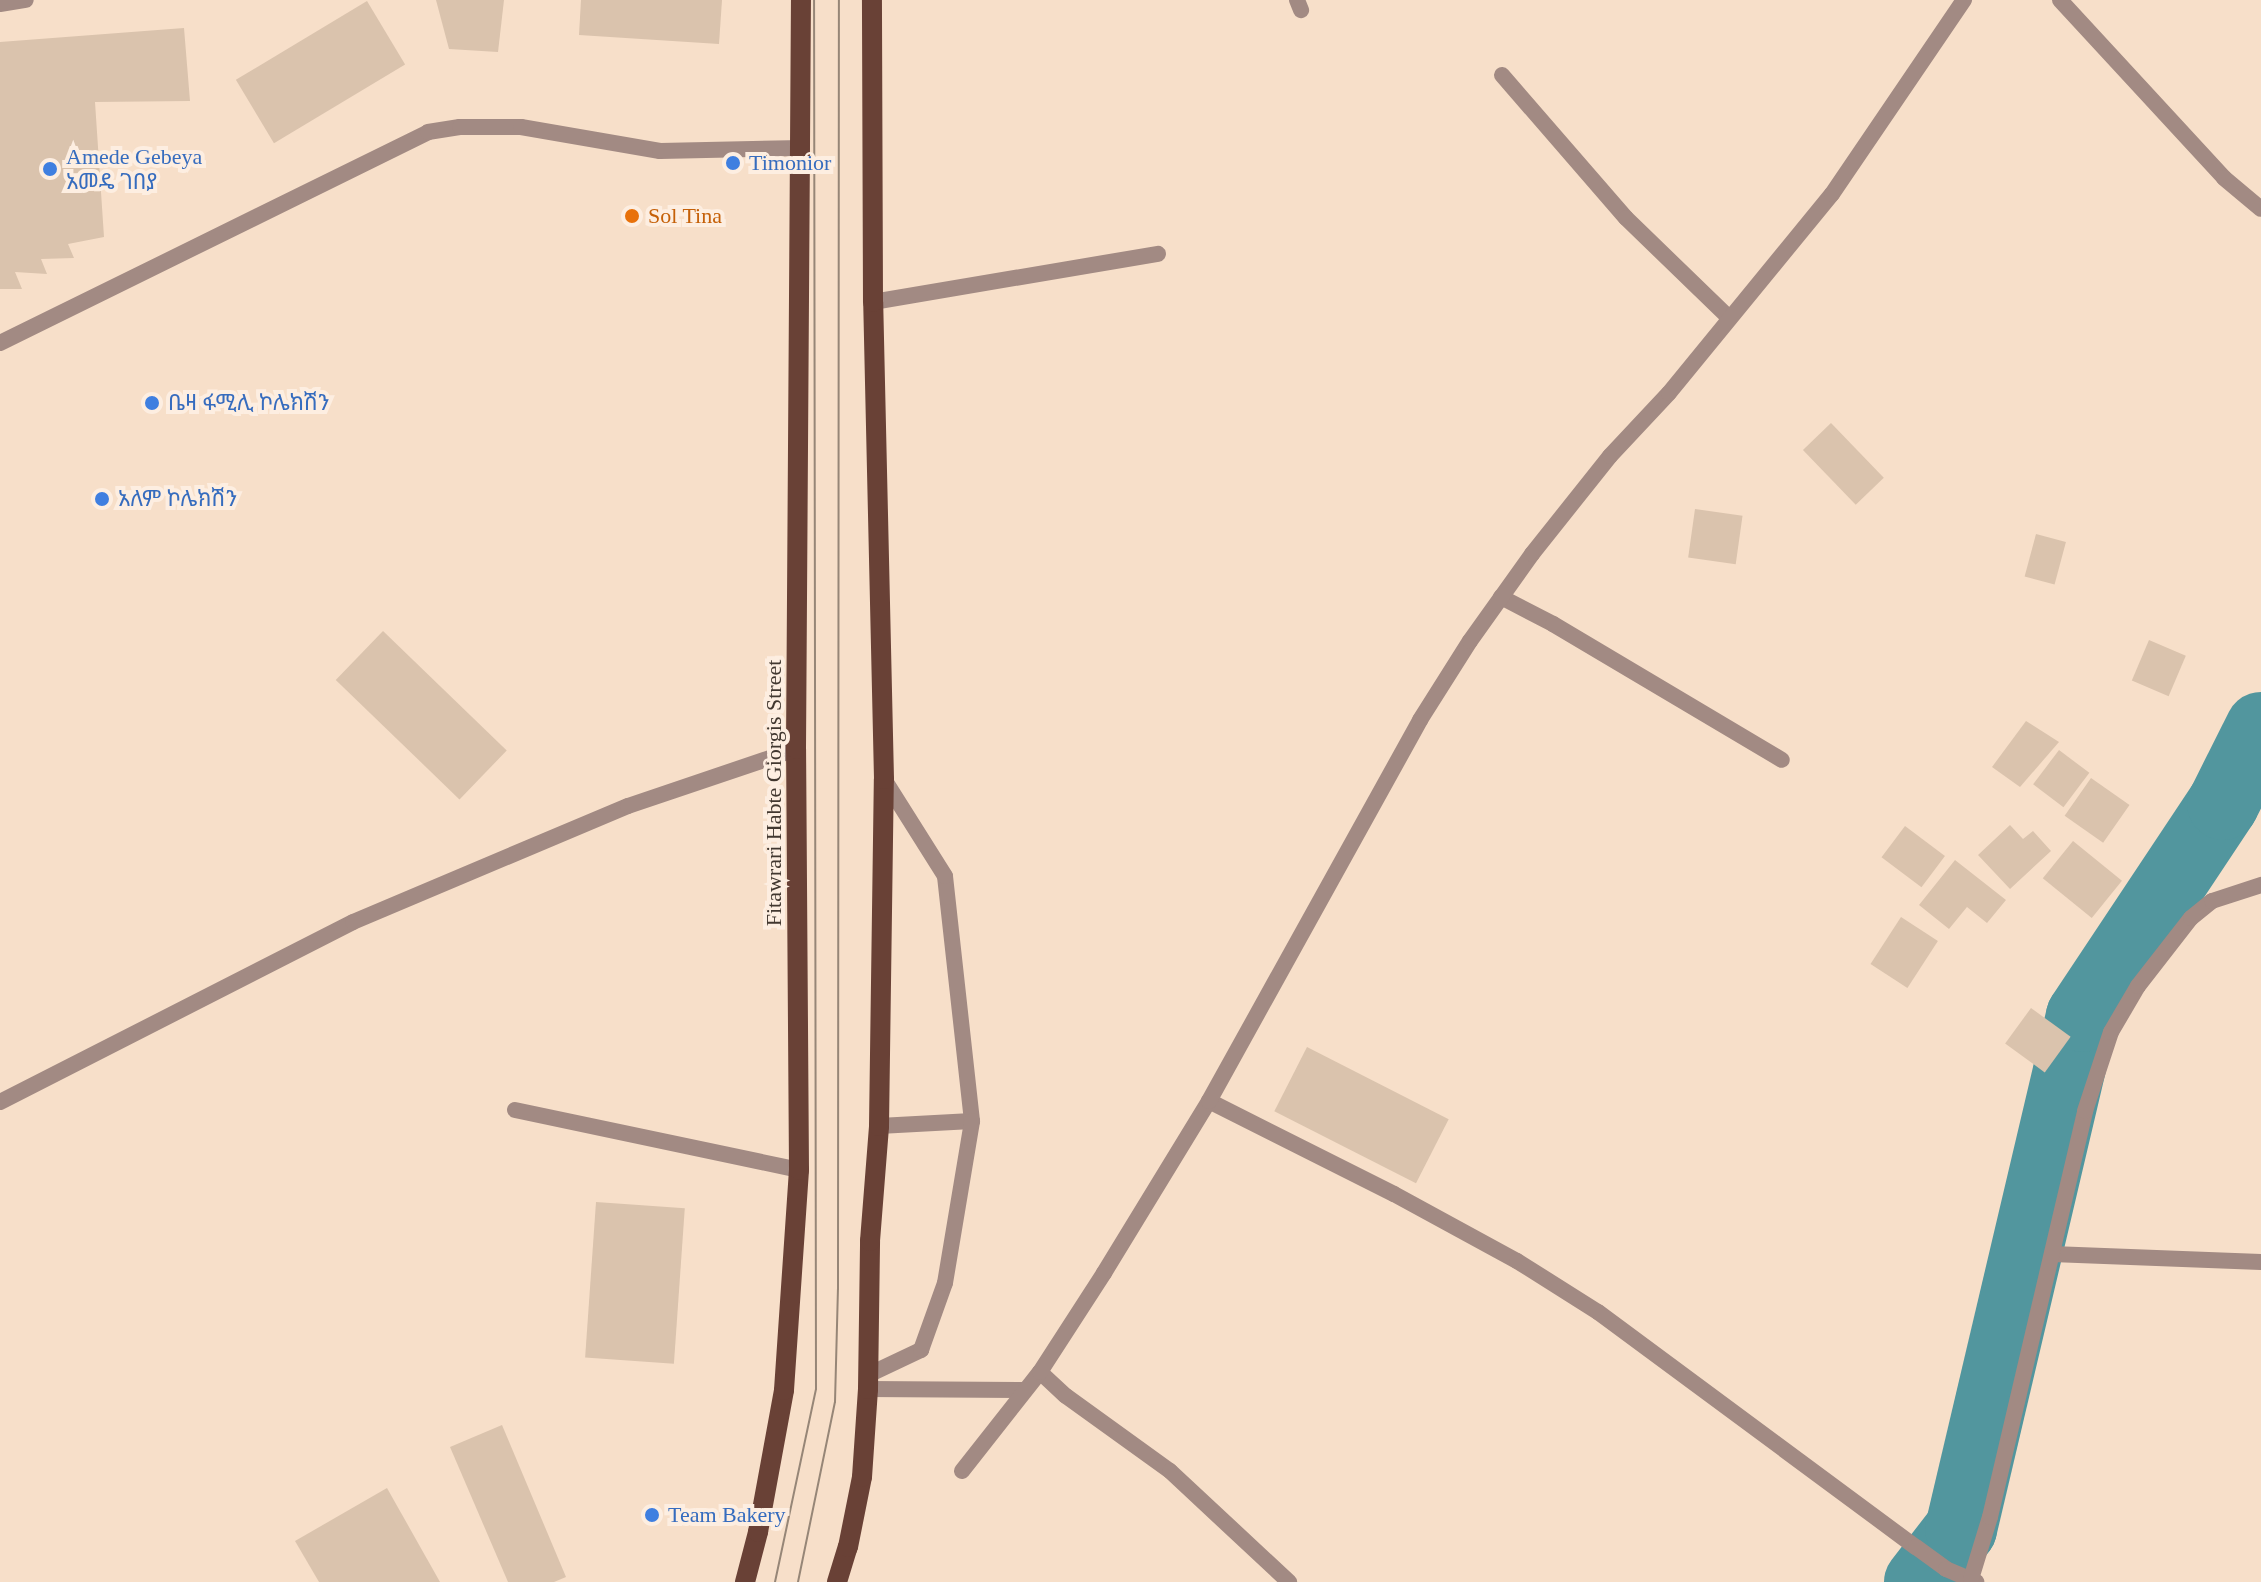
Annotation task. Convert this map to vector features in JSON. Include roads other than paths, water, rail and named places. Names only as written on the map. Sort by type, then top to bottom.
[{"type":"main road","name":"Fitawrari Habte Giorgis Street","points":[[741,1580],[784,1390],[799,1170],[796,749],[801,0]]},
{"type":"main road","points":[[837,1582],[848,1547],[862,1477],[868,1382],[870,1241],[879,1126],[884,779],[873,302],[872,0]]},
{"type":"street","points":[[0,4],[26,0]]},
{"type":"street","points":[[962,1471],[1040,1372],[1209,1101],[1420,720],[1501,597],[1610,456],[1669,393],[1728,317],[1832,194],[1964,0]]},
{"type":"street","points":[[2060,0],[2224,178],[2261,209]]},
{"type":"street","points":[[1502,75],[1626,218],[1728,317]]},
{"type":"street","points":[[0,343],[428,132],[460,127],[521,127],[660,151],[802,148]]},
{"type":"street","points":[[873,302],[1158,254]]},
{"type":"street","points":[[1501,597],[1553,624],[1782,760]]},
{"type":"street","points":[[0,1102],[353,922],[628,806],[796,749]]},
{"type":"street","points":[[868,1382],[921,1350],[945,1283],[972,1121],[945,876],[884,779]]},
{"type":"street","points":[[1209,1101],[1517,1261],[1598,1312],[1946,1569],[1973,1581],[2085,1111],[2111,1032],[2138,986],[2191,918],[2212,901],[2261,885]]},
{"type":"street","points":[[515,1110],[799,1170]]},
{"type":"street","points":[[879,1126],[972,1121]]},
{"type":"street","points":[[2052,1254],[2261,1262]]},
{"type":"street","points":[[1040,1372],[1066,1396],[1170,1471],[1289,1582]]},
{"type":"street","points":[[868,1382],[1025,1390]]},
{"type":"waterway","points":[[1920,1582],[1961,1529],[2082,1016],[2223,804],[2261,728]]},
{"type":"tram line","points":[[775,1582],[816,1389],[814,0]]},
{"type":"tram line","points":[[798,1582],[835,1402],[838,1289],[839,0]]},
{"type":"place","name":"Timonior","points":[[733,163]]},
{"type":"place","name":"Amede Gebeya አመዴ ገበያ","points":[[50,169]]},
{"type":"place","name":"Sol Tina","points":[[632,216]]},
{"type":"place","name":"ቤዛ ፋሚሊ ኮሌክሽን","points":[[152,403]]},
{"type":"place","name":"አለም ኮሌክሽን","points":[[102,499]]},
{"type":"place","name":"Team Bakery","points":[[652,1515]]}]
